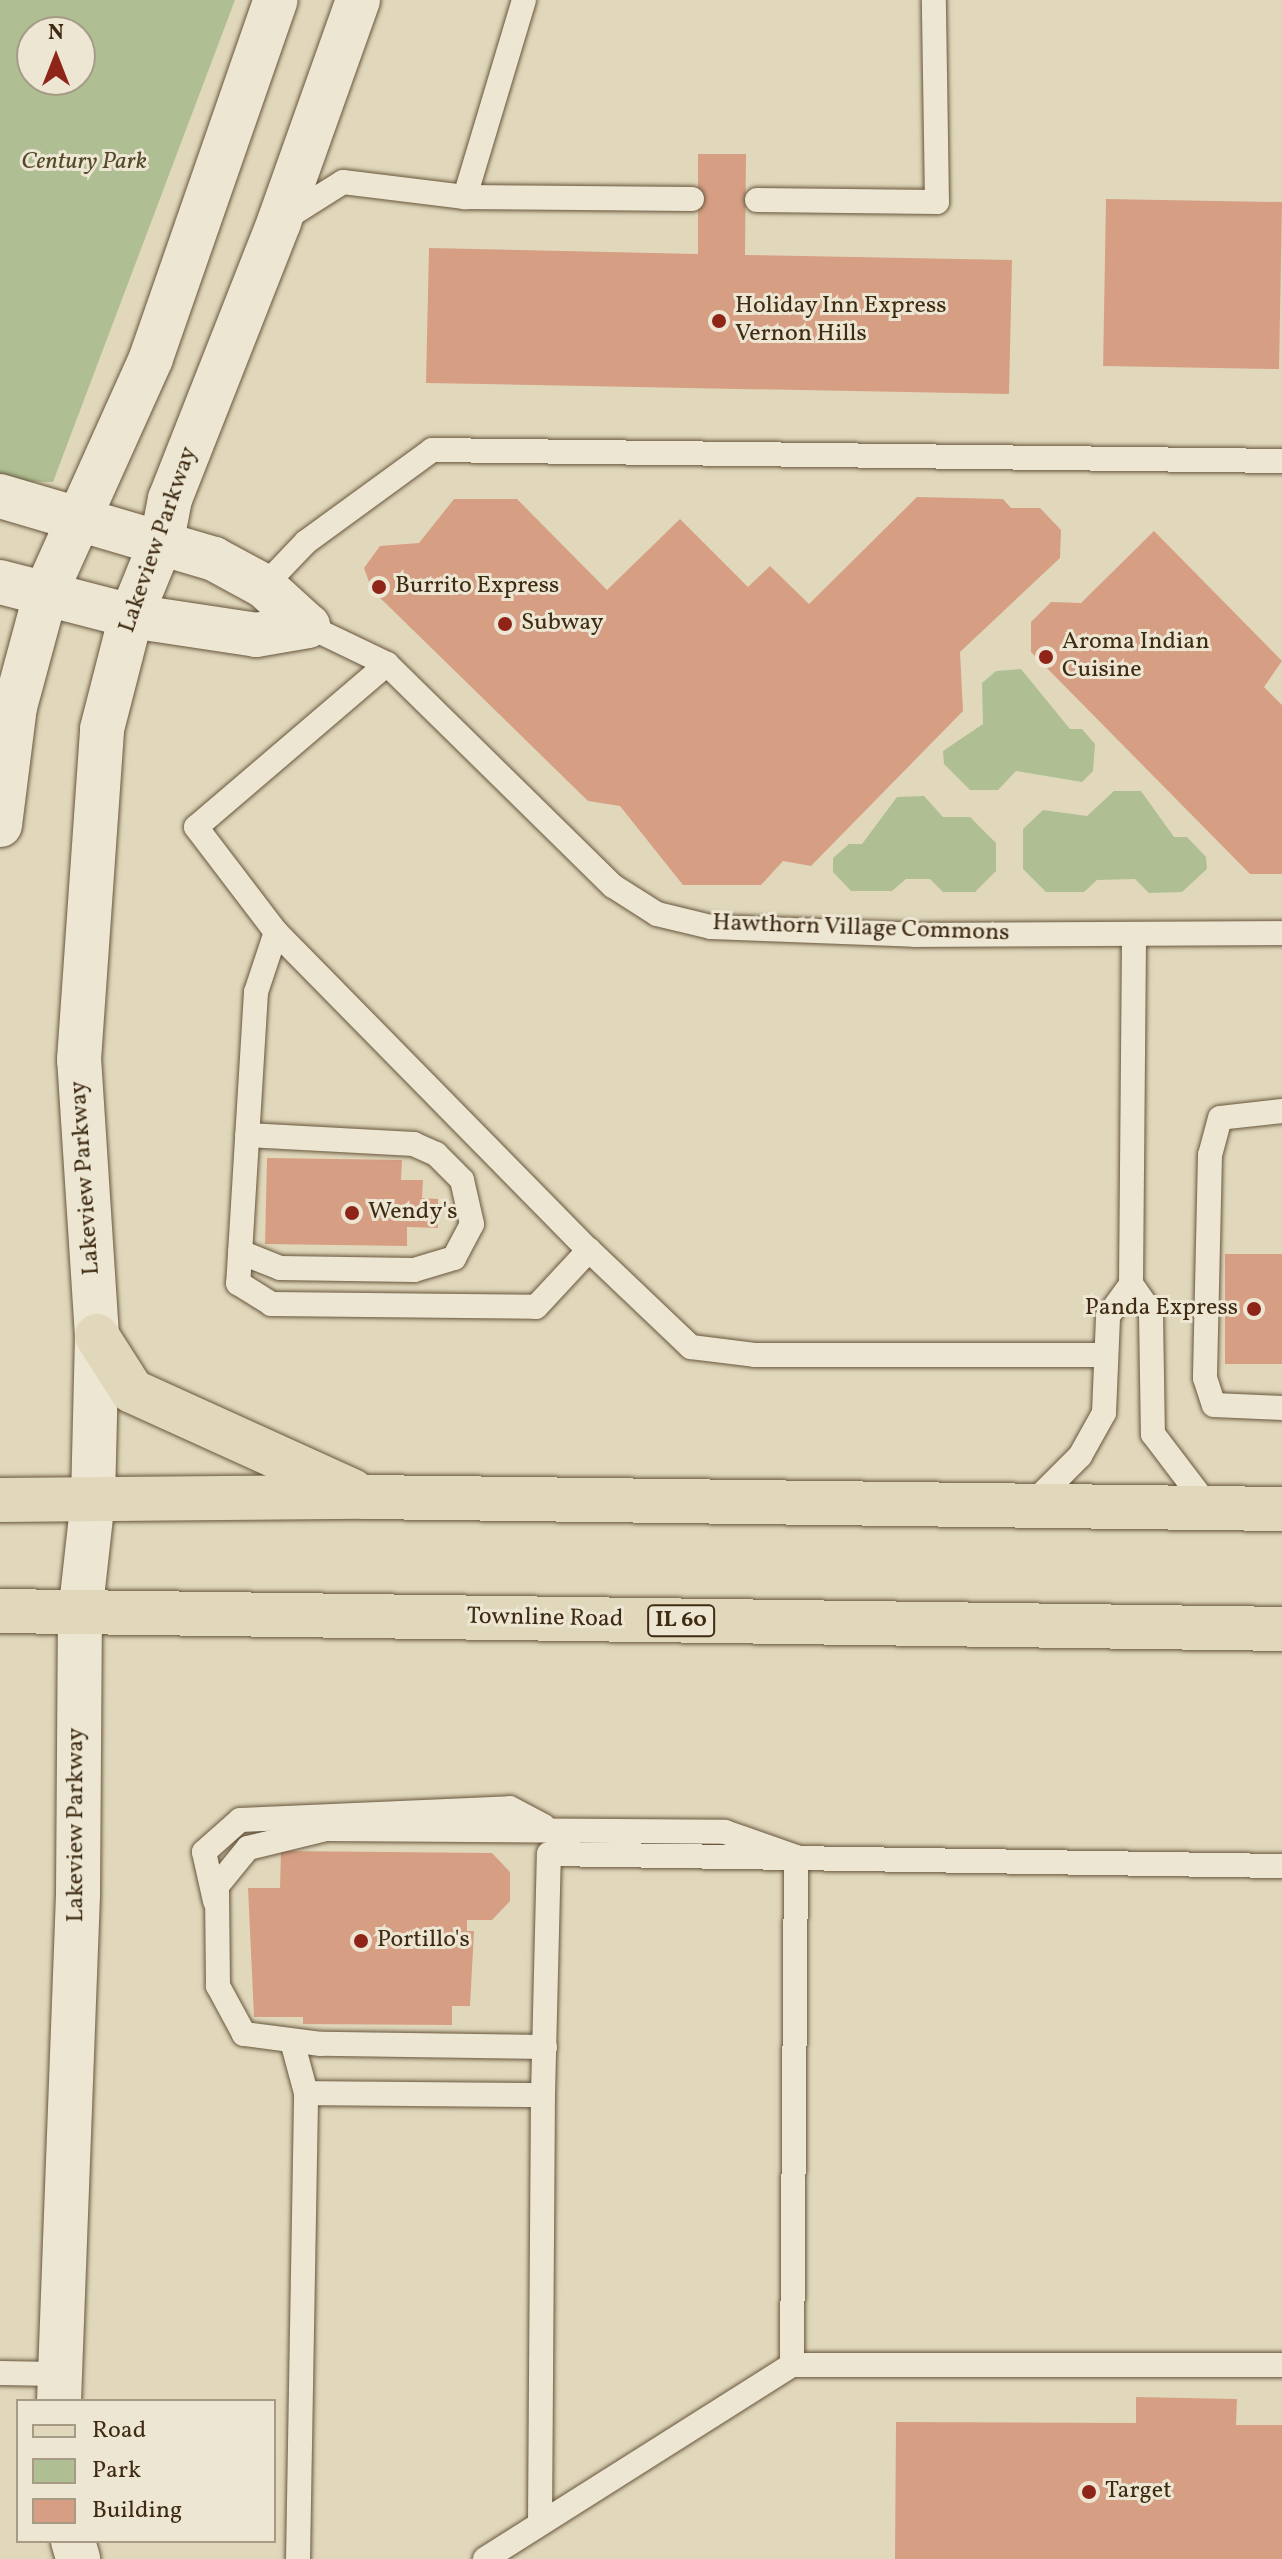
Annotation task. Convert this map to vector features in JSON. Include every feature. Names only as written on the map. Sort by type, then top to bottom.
[{"type":"main road","points":[[97,1336],[132,1391],[365,1497]]},
{"type":"main road","points":[[0,1500],[365,1497],[1282,1509]]},
{"type":"main road","name":"Townline Road","points":[[0,1611],[80,1615],[1282,1629]]},
{"type":"street","points":[[0,825],[15,707],[46,592],[151,358],[276,0]]},
{"type":"street","name":"Lakeview Parkway","points":[[58,2388],[78,1894],[80,1615],[93,1499],[97,1336],[79,1060],[102,729],[131,616],[162,540],[170,499],[279,222],[358,0]]},
{"type":"street","points":[[0,496],[162,540],[264,586],[308,626]]},
{"type":"street","points":[[0,582],[131,616],[256,635],[308,626]]},
{"type":"lane","points":[[465,197],[524,0]]},
{"type":"lane","points":[[757,200],[937,202],[934,0]]},
{"type":"lane","points":[[279,222],[343,182],[465,197],[692,199]]},
{"type":"lane","points":[[264,586],[306,542],[432,450],[1282,461]]},
{"type":"lane","name":"Hawthorn Village Commons","points":[[308,626],[387,664],[613,886],[657,914],[711,927],[1134,936],[1282,933]]},
{"type":"lane","points":[[387,664],[196,827],[276,932],[589,1250],[691,1347],[755,1355],[1105,1355]]},
{"type":"lane","points":[[276,932],[256,992],[238,1283],[271,1304],[536,1307],[589,1250]]},
{"type":"lane","points":[[1134,936],[1131,1284],[1151,1313],[1153,1434],[1210,1509]]},
{"type":"lane","points":[[1282,1111],[1220,1118],[1210,1155],[1205,1378],[1214,1405],[1282,1408]]},
{"type":"lane","points":[[240,1252],[280,1268],[414,1270],[454,1258],[472,1224],[462,1180],[436,1154],[414,1144],[247,1135]]},
{"type":"lane","points":[[1030,1506],[1080,1456],[1104,1413],[1108,1316],[1131,1284]]},
{"type":"lane","points":[[545,2047],[292,2041],[244,2034],[218,1986],[217,1886],[248,1848],[326,1829],[725,1832],[796,1857]]},
{"type":"lane","points":[[540,2522],[543,2095],[549,1854],[1282,1866]]},
{"type":"lane","points":[[792,2365],[796,1857]]},
{"type":"lane","points":[[292,2041],[306,2093],[298,2559]]},
{"type":"lane","points":[[306,2093],[543,2095]]},
{"type":"lane","points":[[485,2559],[792,2365],[1282,2365]]},
{"type":"lane","points":[[0,2373],[58,2388]]},
{"type":"green space","name":"Century Park","points":[[0,0],[235,0],[53,482],[0,481]]},
{"type":"green space","points":[[1021,669],[1070,729],[1082,729],[1095,744],[1093,771],[1082,782],[1016,771],[998,790],[970,790],[944,764],[943,751],[983,724],[982,683],[996,671]]},
{"type":"green space","points":[[1114,791],[1141,791],[1174,837],[1187,837],[1206,857],[1207,869],[1182,892],[1149,893],[1135,879],[1097,880],[1084,892],[1046,892],[1023,869],[1023,829],[1043,810],[1087,816]]},
{"type":"green space","points":[[924,796],[943,817],[970,817],[996,843],[996,871],[975,892],[943,892],[930,879],[906,879],[892,891],[851,891],[833,872],[833,858],[849,844],[862,844],[897,797]]},
{"type":"building","name":"Holiday Inn Express Vernon Hills","points":[[698,154],[746,154],[745,255],[1012,260],[1009,394],[426,383],[429,248],[698,254]]},
{"type":"building","points":[[1106,199],[1282,202],[1279,369],[1103,366]]},
{"type":"building","points":[[917,497],[1003,499],[1011,508],[1040,508],[1061,530],[1060,558],[960,652],[963,711],[811,866],[783,861],[761,885],[683,885],[620,806],[588,801],[372,590],[364,568],[380,546],[419,543],[454,499],[517,499],[607,590],[680,519],[748,587],[770,566],[809,604]]},
{"type":"building","points":[[1154,531],[1282,661],[1264,687],[1282,705],[1282,874],[1250,874],[1031,652],[1031,622],[1051,602],[1081,603]]},
{"type":"building","name":"Wendy's","points":[[267,1158],[402,1160],[401,1180],[423,1180],[422,1198],[438,1199],[438,1228],[407,1227],[407,1246],[265,1244]]},
{"type":"building","name":"Panda Express","points":[[1225,1254],[1282,1254],[1282,1364],[1225,1364]]},
{"type":"building","name":"Portillo's","points":[[281,1851],[492,1853],[510,1872],[510,1901],[492,1920],[467,1920],[467,1931],[474,1931],[470,2006],[452,2006],[452,2025],[303,2024],[303,2017],[254,2017],[248,1888],[280,1888]]},
{"type":"building","name":"Target","points":[[1136,2397],[1237,2399],[1236,2425],[1282,2425],[1282,2559],[895,2559],[896,2422],[1136,2423]]},
{"type":"place","name":"Holiday Inn Express Vernon Hills","points":[[719,321]]},
{"type":"place","name":"Burrito Express","points":[[379,587]]},
{"type":"place","name":"Subway","points":[[505,624]]},
{"type":"place","name":"Aroma Indian Cuisine","points":[[1046,657]]},
{"type":"place","name":"Wendy's","points":[[352,1213]]},
{"type":"place","name":"Panda Express","points":[[1254,1309]]},
{"type":"place","name":"Portillo's","points":[[361,1941]]},
{"type":"place","name":"Target","points":[[1089,2492]]}]
